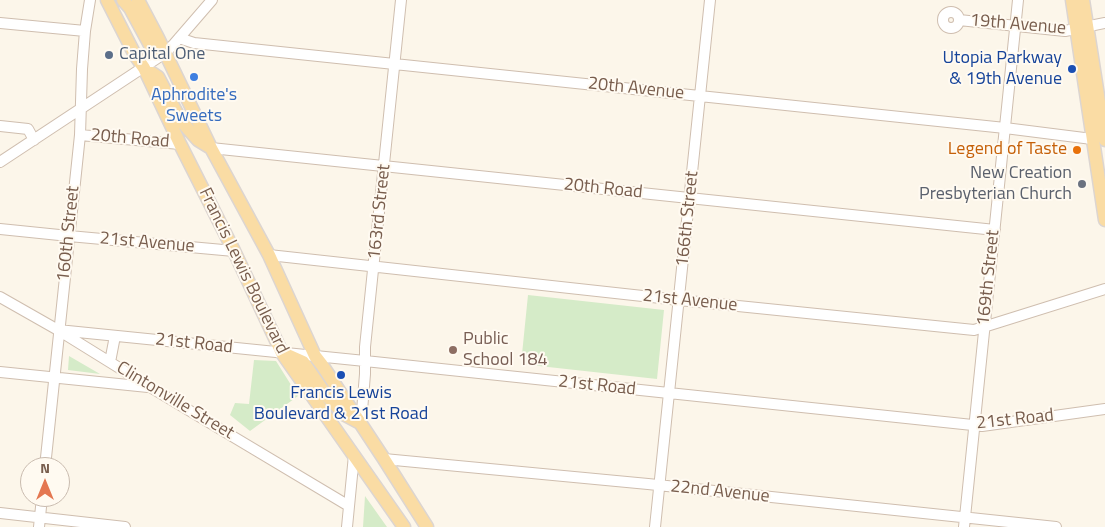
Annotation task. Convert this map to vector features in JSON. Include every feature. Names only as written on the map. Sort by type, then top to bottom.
[{"type":"main road","name":"Francis Lewis Boulevard","points":[[107,0],[135,55],[144,68],[282,353],[404,527]]},
{"type":"main road","points":[[123,0],[130,8],[150,45],[165,53]]},
{"type":"main road","name":"Francis Lewis Boulevard","points":[[138,0],[211,148],[269,255],[315,356],[361,423],[427,527]]},
{"type":"main road","points":[[1072,0],[1082,27],[1099,139],[1105,220]]},
{"type":"main road","points":[[1082,27],[1084,0]]},
{"type":"main road","points":[[144,68],[158,77],[181,121],[198,140],[211,148]]},
{"type":"main road","points":[[282,353],[303,362],[326,395],[345,415],[361,423]]},
{"type":"street","name":"160th Street","points":[[46,457],[80,135],[82,70],[90,0]]},
{"type":"street","points":[[0,162],[165,53],[212,0]]},
{"type":"street","name":"163rd Street","points":[[361,423],[366,347],[401,0]]},
{"type":"street","name":"166th Street","points":[[655,527],[710,0]]},
{"type":"street","name":"169th Street","points":[[964,522],[1018,0]]},
{"type":"street","name":"19th Avenue","points":[[959,20],[1065,31],[1105,23]]},
{"type":"street","points":[[0,23],[85,31]]},
{"type":"street","name":"20th Avenue","points":[[180,38],[194,43],[1099,139]]},
{"type":"street","points":[[0,126],[28,129],[34,140]]},
{"type":"street","name":"20th Road","points":[[80,135],[180,144]]},
{"type":"street","name":"20th Road","points":[[211,148],[995,230]]},
{"type":"street","name":"21st Avenue","points":[[0,229],[234,251]]},
{"type":"street","name":"21st Avenue","points":[[269,255],[974,330],[1105,289]]},
{"type":"street","name":"Clintonville Street","points":[[0,297],[349,506]]},
{"type":"street","name":"21st Road","points":[[58,330],[982,426],[1105,409]]},
{"type":"street","points":[[110,362],[115,336]]},
{"type":"street","points":[[0,372],[150,387]]},
{"type":"street","points":[[347,527],[354,455]]},
{"type":"street","name":"22nd Avenue","points":[[384,459],[660,485],[964,522],[1056,527]]},
{"type":"street","points":[[39,522],[41,507]]},
{"type":"street","points":[[0,513],[39,522],[125,527]]},
{"type":"green space","points":[[528,295],[664,310],[657,379],[521,364]]},
{"type":"green space","points":[[69,356],[100,374],[68,370]]},
{"type":"green space","points":[[254,360],[276,361],[298,396],[250,431],[230,415],[235,403],[249,404]]},
{"type":"green space","points":[[365,496],[387,527],[363,527]]},
{"type":"place","name":"Capital One","points":[[109,55]]},
{"type":"place","name":"Utopia Parkway & 19th Avenue","points":[[1072,69]]},
{"type":"place","name":"Aphrodite's Sweets","points":[[194,77]]},
{"type":"place","name":"Legend of Taste","points":[[1077,150]]},
{"type":"place","name":"New Creation Presbyterian Church","points":[[1082,184]]},
{"type":"place","name":"Public School 184","points":[[453,350]]},
{"type":"place","name":"Francis Lewis Boulevard & 21st Road","points":[[341,375]]}]
